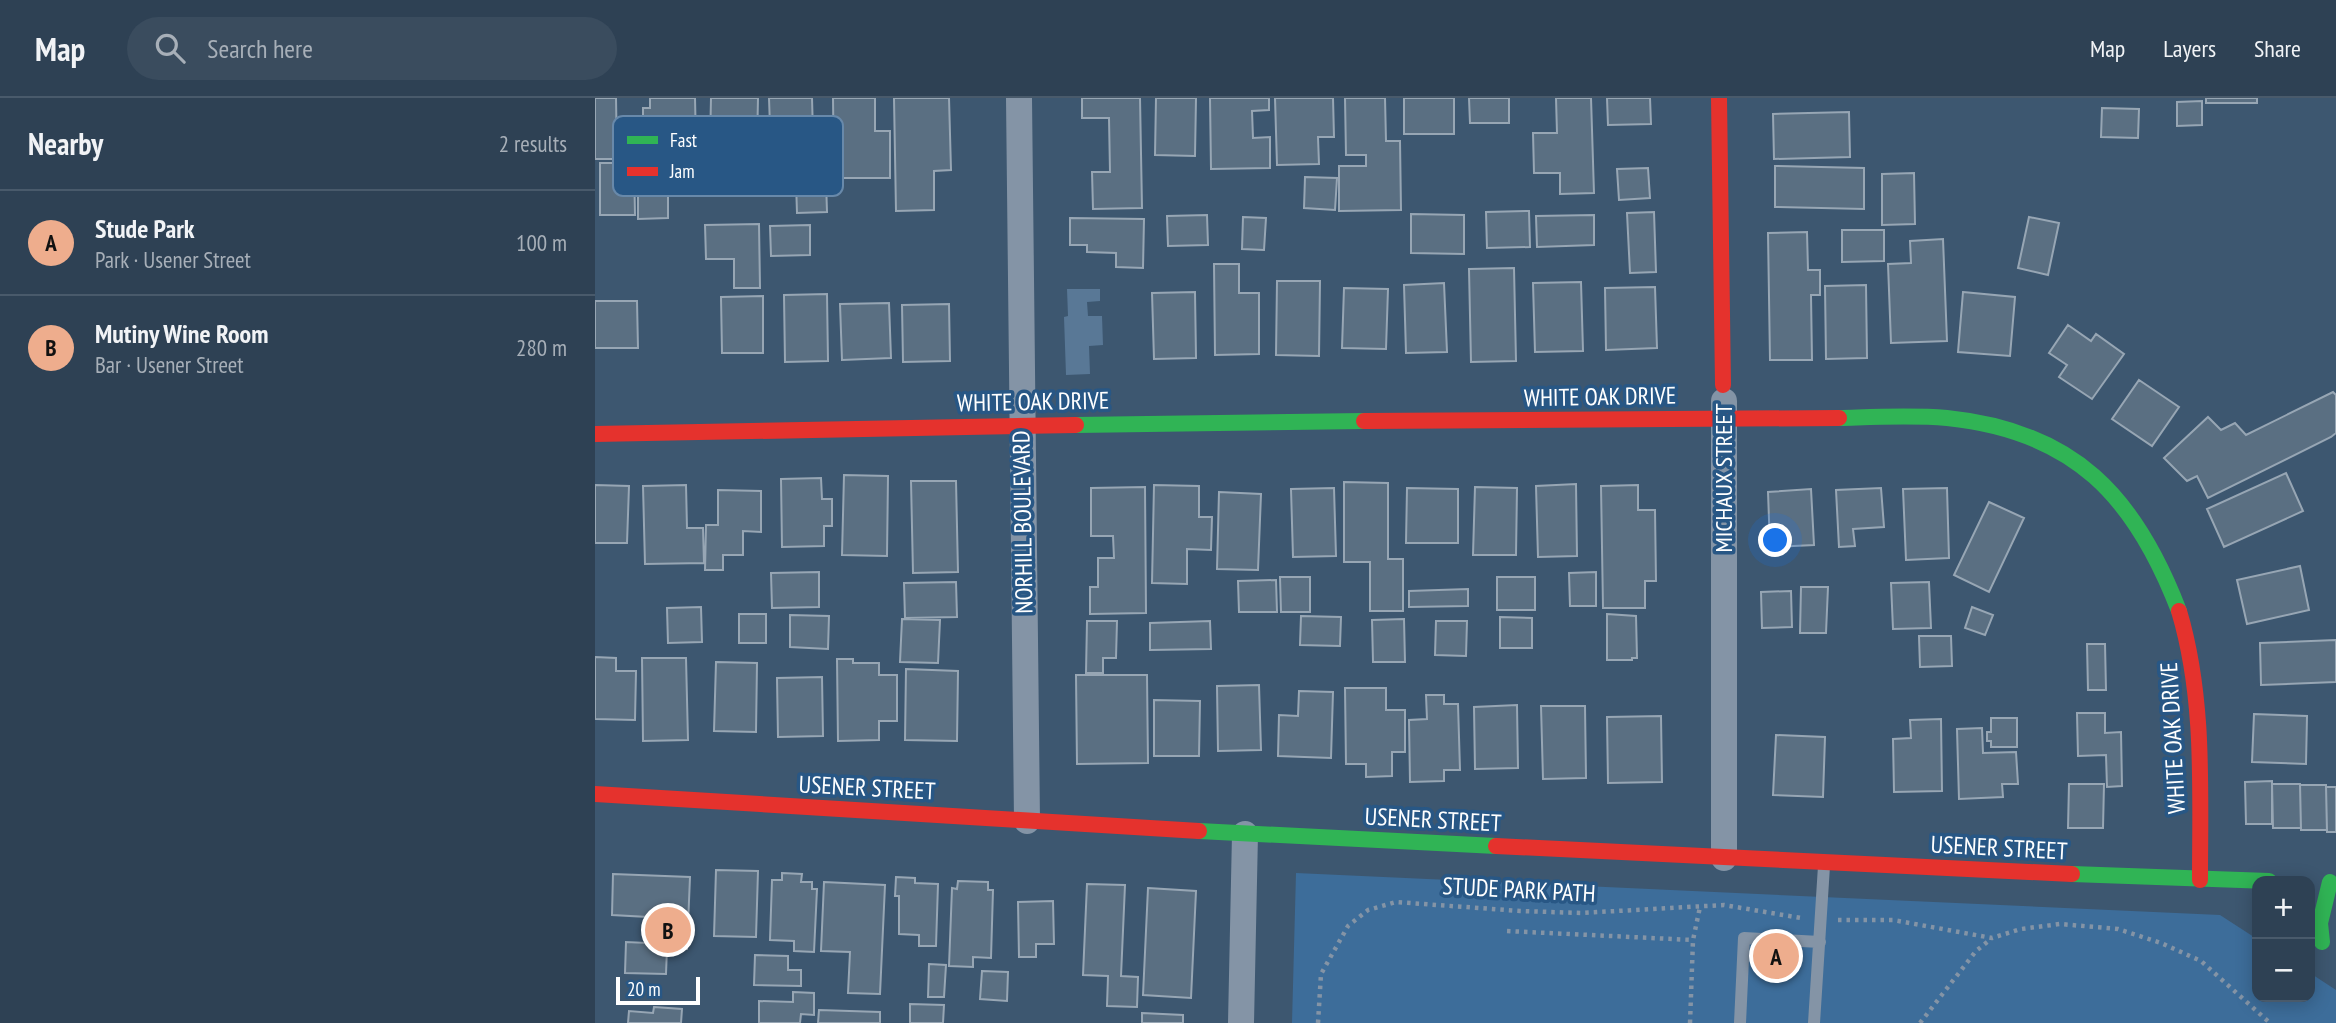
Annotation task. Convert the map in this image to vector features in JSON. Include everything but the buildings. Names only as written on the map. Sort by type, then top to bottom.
[{"type":"street","name":"NORHILL BOULEVARD","points":[[1019,98],[1027,821]]},
{"type":"street","name":"MICHAUX STREET","points":[[1719,98],[1725,418],[1724,858]]},
{"type":"street","name":"WHITE OAK DRIVE","points":[[595,433],[1022,425],[1725,418],[1946,418],[1990,426],[2032,438],[2072,458],[2102,481],[2128,511],[2156,553],[2174,594],[2190,643],[2197,688],[2200,880]]},
{"type":"street","name":"USENER STREET","points":[[595,794],[1245,834],[2252,881]]},
{"type":"street","points":[[1241,1023],[1245,834]]},
{"type":"street","points":[[2200,880],[2234,898]]},
{"type":"street","points":[[2315,882],[2333,883],[2316,939],[2336,954]]},
{"type":"lane","points":[[1814,1023],[1824,862]]},
{"type":"lane","points":[[1740,1023],[1744,938],[1819,942]]},
{"type":"path","name":"STUDE PARK PATH","points":[[1318,1023],[1321,974],[1348,926],[1369,909],[1396,902],[1581,913],[1724,905],[1799,918]]},
{"type":"path","points":[[1691,1023],[1693,940],[1700,907]]},
{"type":"path","points":[[1832,920],[1893,920],[1992,938]]},
{"type":"path","points":[[1920,1023],[1976,951],[1992,938],[2021,929],[2060,925],[2118,929],[2161,943],[2201,961],[2270,1023]]},
{"type":"path","points":[[1507,931],[1693,940]]},
{"type":"shaded area","points":[[1067,289],[1100,289],[1100,301],[1087,302],[1088,316],[1102,316],[1103,345],[1089,346],[1090,374],[1066,375],[1064,317],[1068,316]]},
{"type":"shaded area","points":[[1296,873],[2220,915],[2252,936],[2252,1002],[2315,1002],[2315,976],[2336,990],[2336,1023],[1292,1023]]},
{"type":"traffic: fast","points":[[1839,418],[1907,416],[1947,418],[1992,425],[2031,437],[2065,454],[2094,476],[2120,503],[2142,534],[2162,570],[2179,611]]},
{"type":"traffic: fast","points":[[1076,425],[1364,421]]},
{"type":"traffic: fast","points":[[1199,831],[1496,846]]},
{"type":"traffic: fast","points":[[2072,874],[2252,880]]},
{"type":"traffic: fast","points":[[2322,942],[2320,923],[2330,882]]},
{"type":"traffic: jam","points":[[1719,98],[1723,385]]},
{"type":"traffic: jam","points":[[1364,421],[1839,418]]},
{"type":"traffic: jam","points":[[595,434],[1076,425]]},
{"type":"traffic: jam","points":[[2179,611],[2197,711],[2200,880]]},
{"type":"traffic: jam","points":[[595,794],[1199,831]]},
{"type":"traffic: jam","points":[[1496,846],[2072,874]]},
{"type":"place","name":"Mutiny Wine Room","points":[[668,930]]},
{"type":"place","name":"Stude Park","points":[[1776,956]]}]
